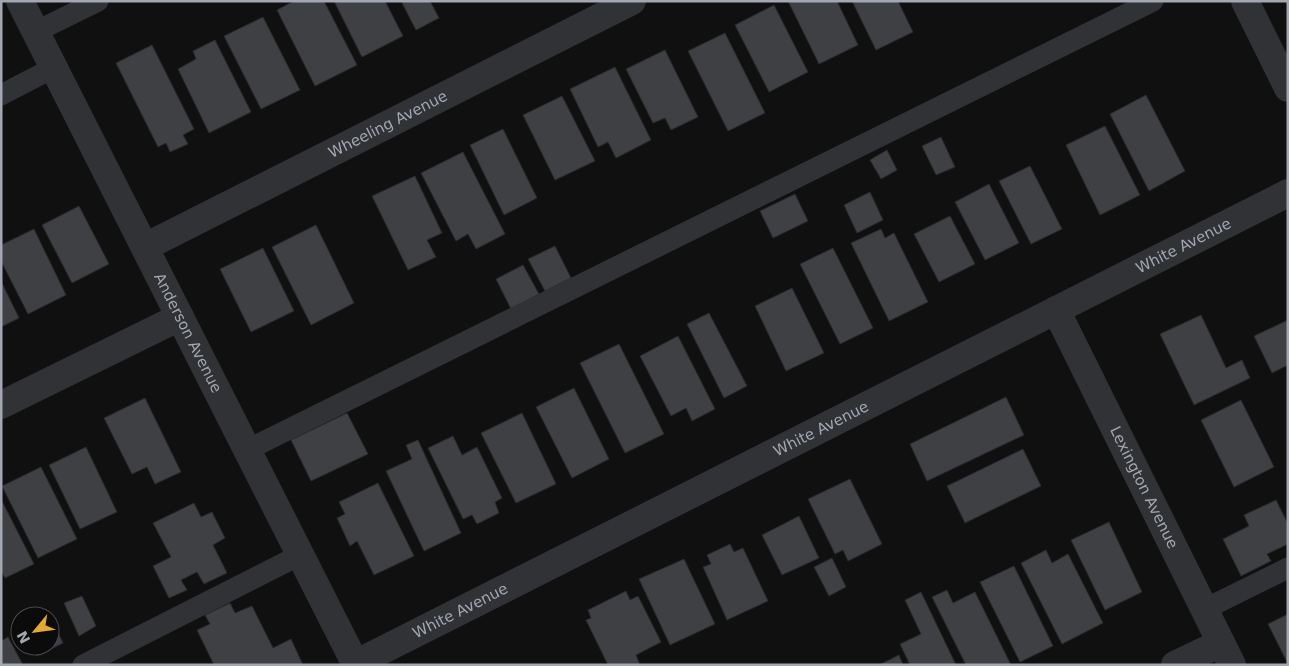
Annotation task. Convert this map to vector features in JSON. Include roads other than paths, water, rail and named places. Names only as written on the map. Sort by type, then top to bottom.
[{"type":"street","name":"Anderson Avenue","points":[[20,1],[356,664]]},
{"type":"street","name":"Wheeling Avenue","points":[[144,246],[632,1]]},
{"type":"street","points":[[1245,1],[1288,88]]},
{"type":"street","name":"White Avenue","points":[[356,664],[1288,193]]},
{"type":"street","name":"Lexington Avenue","points":[[1056,310],[1226,654]]},
{"type":"street","points":[[1,405],[180,316]]},
{"type":"street","points":[[1175,665],[1226,654]]},
{"type":"lane","points":[[35,32],[98,1]]},
{"type":"lane","points":[[247,450],[1153,1]]},
{"type":"lane","points":[[1,95],[53,68]]},
{"type":"lane","points":[[83,665],[300,555]]},
{"type":"lane","points":[[1205,609],[1288,568]]}]
